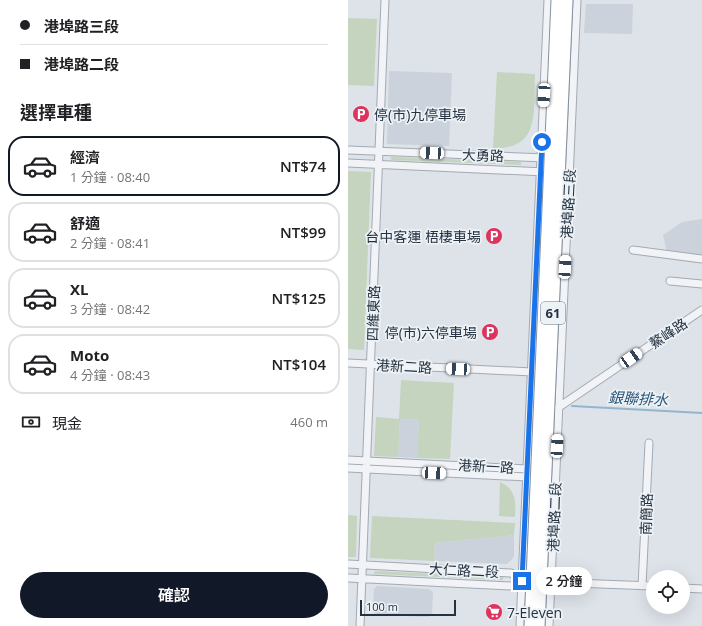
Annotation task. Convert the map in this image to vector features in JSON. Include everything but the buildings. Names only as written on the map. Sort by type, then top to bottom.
[{"type":"highway","name":"61","points":[[530,626],[558,0]]},
{"type":"highway","name":"61","points":[[540,626],[567,0]]},
{"type":"street","name":"四維東路","points":[[360,626],[385,0]]},
{"type":"street","name":"港埠路三段","points":[[530,408],[548,0]]},
{"type":"street","name":"港埠路三段","points":[[559,409],[577,0]]},
{"type":"street","name":"大勇路","points":[[348,150],[570,159]]},
{"type":"street","name":"大勇路","points":[[348,163],[569,173]]},
{"type":"street","points":[[633,250],[702,259]]},
{"type":"street","points":[[670,281],[702,284]]},
{"type":"street","name":"鰲峰路","points":[[559,409],[702,310]]},
{"type":"street","name":"港新二路","points":[[348,363],[532,372]]},
{"type":"street","points":[[530,408],[559,409]]},
{"type":"street","name":"港埠路二段","points":[[520,626],[530,408]]},
{"type":"street","name":"港埠路二段","points":[[549,626],[559,409]]},
{"type":"street","name":"南簡路","points":[[642,586],[649,443]]},
{"type":"street","name":"港新一路","points":[[348,460],[527,468]]},
{"type":"street","name":"港新一路","points":[[348,468],[527,477]]},
{"type":"street","name":"大仁路二段","points":[[348,564],[511,573],[522,581]]},
{"type":"street","name":"大仁路二段","points":[[348,578],[510,586],[522,581]]},
{"type":"street","points":[[522,581],[646,586]]},
{"type":"street","points":[[690,588],[702,589]]},
{"type":"shaded area","points":[[586,4],[633,4],[632,34],[584,33]]},
{"type":"shaded area","points":[[389,71],[452,73],[449,146],[387,144]]},
{"type":"shaded area","points":[[702,219],[702,256],[667,253],[663,235],[682,222]]},
{"type":"shaded area","points":[[400,419],[419,420],[417,458],[398,457]]},
{"type":"shaded area","points":[[514,535],[514,557],[507,564],[434,561],[435,543]]},
{"type":"shaded area","points":[[377,586],[429,589],[433,592],[432,614],[428,617],[376,615],[373,611],[374,589]]},
{"type":"green space","points":[[348,18],[377,19],[374,86],[348,85]]},
{"type":"green space","points":[[497,72],[535,74],[534,113],[532,125],[527,135],[520,142],[509,147],[493,148]]},
{"type":"green space","points":[[390,158],[521,162],[521,165],[392,160]]},
{"type":"green space","points":[[348,171],[371,172],[364,350],[348,349]]},
{"type":"green space","points":[[401,380],[454,383],[450,459],[417,458],[419,420],[400,419],[398,457],[374,456],[376,417],[399,419]]},
{"type":"green space","points":[[378,465],[508,471],[509,472],[379,466]]},
{"type":"green space","points":[[500,482],[509,488],[514,496],[515,517],[499,516]]},
{"type":"green space","points":[[348,515],[357,516],[356,557],[348,557]]},
{"type":"green space","points":[[372,516],[515,523],[514,535],[435,543],[434,561],[370,558]]},
{"type":"green space","points":[[375,571],[503,577],[503,580],[374,574]]},
{"type":"waterway","name":"銀聯排水","points":[[572,406],[702,413]]},
{"type":"place","name":"停(市)九停車場","points":[[361,114]]},
{"type":"place","name":"台中客運 梧棲車場","points":[[494,236]]},
{"type":"place","name":"停(市)六停車場","points":[[490,332]]},
{"type":"place","name":"7-Eleven","points":[[494,612]]},
{"type":"route","points":[[522,581],[542,142]]}]
